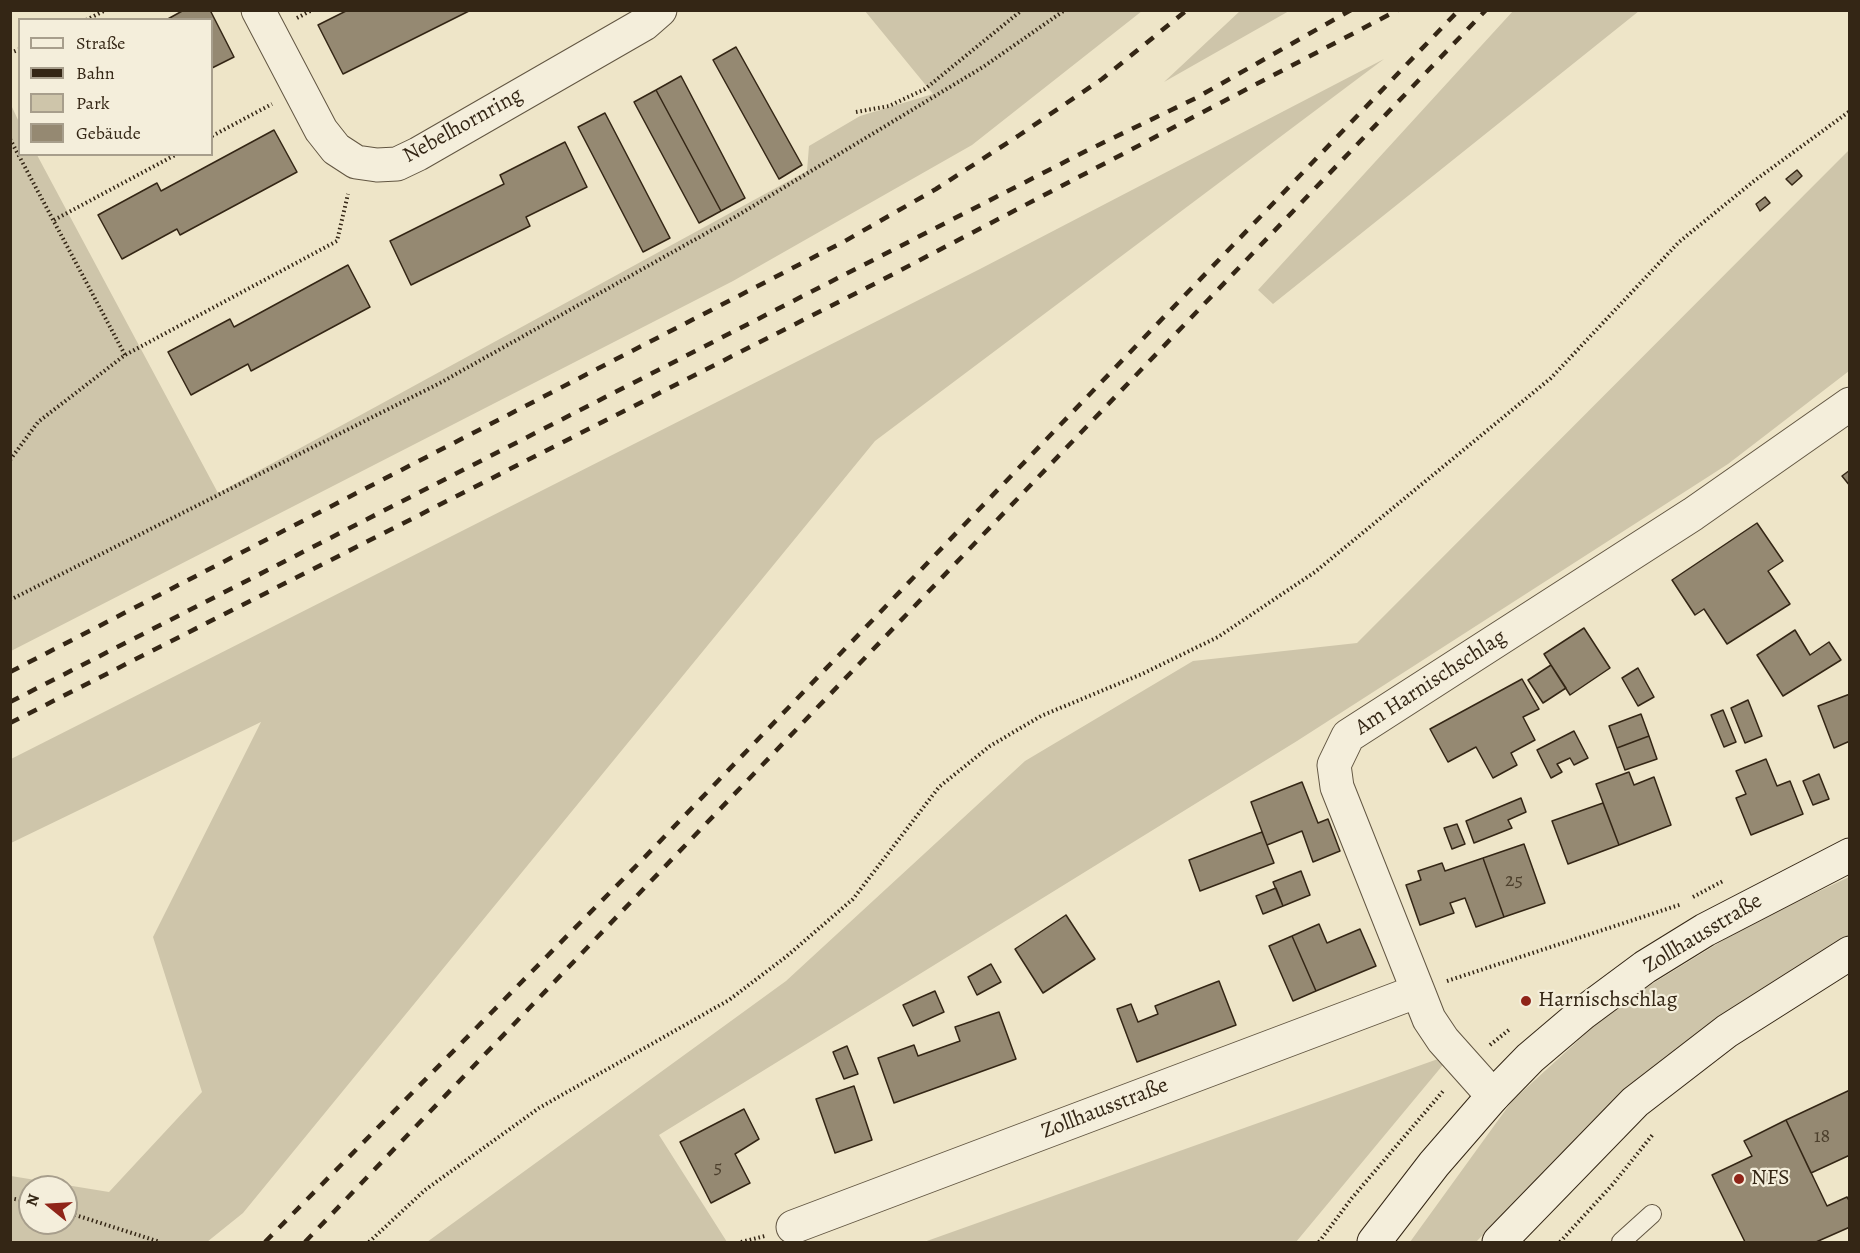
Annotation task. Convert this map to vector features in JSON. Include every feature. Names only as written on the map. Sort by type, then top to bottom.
[{"type":"street","points":[[258,10],[321,130],[336,149],[356,162]]},
{"type":"street","name":"Nebelhornring","points":[[356,162],[377,165],[397,164],[418,154],[644,24],[660,10]]},
{"type":"street","name":"Am Harnischschlag","points":[[1493,1096],[1464,1065],[1429,1018],[1418,991],[1337,787],[1334,765],[1348,736],[1694,514],[1850,404]]},
{"type":"street","name":"Zollhausstraße","points":[[1374,1242],[1434,1164],[1493,1096],[1530,1058],[1582,1013],[1655,960],[1736,912],[1850,855]]},
{"type":"street","points":[[1499,1242],[1635,1102],[1727,1030],[1850,953]]},
{"type":"street","name":"Zollhausstraße","points":[[793,1227],[1418,991]]},
{"type":"lane","points":[[1621,1242],[1652,1214]]},
{"type":"path","points":[[90,18],[106,10]]},
{"type":"path","points":[[856,112],[889,106],[925,89],[1022,10]]},
{"type":"path","points":[[10,600],[228,492],[461,372],[735,217],[984,67],[1065,10]]},
{"type":"path","points":[[213,135],[299,89]]},
{"type":"path","points":[[370,1242],[425,1190],[539,1108],[729,1000],[787,956],[853,899],[939,787],[990,746],[1041,716],[1142,674],[1218,637],[1315,572],[1551,378],[1679,242],[1754,181],[1850,111]]},
{"type":"path","points":[[10,139],[18,154]]},
{"type":"path","points":[[19,156],[125,355]]},
{"type":"path","points":[[54,220],[173,156]]},
{"type":"path","points":[[10,460],[38,422],[125,355],[337,241],[356,162]]},
{"type":"path","points":[[1418,991],[1682,904],[1736,912]]},
{"type":"path","points":[[1319,1242],[1352,1198],[1464,1065]]},
{"type":"path","points":[[1560,1242],[1628,1166]]},
{"type":"path","points":[[78,1216],[160,1242]]},
{"type":"green space","points":[[865,11],[1142,11],[972,145],[733,281],[11,651],[11,105],[18,120],[18,156],[38,156],[218,493],[807,171],[809,146],[860,116],[933,94]]},
{"type":"green space","points":[[1240,11],[1289,11],[1164,82]]},
{"type":"green space","points":[[1513,11],[1639,11],[1273,304],[1258,290]]},
{"type":"green space","points":[[1384,59],[875,441],[243,1213],[207,1242],[11,1242],[11,1176],[18,1177],[18,1235],[78,1235],[78,1187],[109,1192],[202,1092],[153,937],[261,722],[11,843],[11,759],[980,269]]},
{"type":"green space","points":[[1849,150],[1849,371],[1728,464],[1297,741],[659,1135],[727,1242],[427,1242],[786,981],[1025,761],[1193,661],[1357,643]]},
{"type":"green space","points":[[1849,877],[1849,941],[1590,1125],[1476,1242],[1410,1242],[1512,1101],[1616,1006],[1748,925]]},
{"type":"green space","points":[[1452,1054],[1296,1242],[924,1242]]},
{"type":"building","points":[[184,10],[210,10],[234,57],[213,68],[213,18],[170,18]]},
{"type":"building","points":[[348,10],[471,10],[343,74],[318,25]]},
{"type":"building","points":[[736,47],[802,165],[779,179],[713,60]]},
{"type":"building","points":[[681,76],[745,198],[721,211],[656,90]]},
{"type":"building","points":[[656,90],[721,211],[699,223],[634,102]]},
{"type":"building","points":[[605,113],[670,238],[643,252],[578,127]]},
{"type":"building","points":[[274,130],[297,172],[180,235],[177,229],[122,259],[98,215],[157,183],[161,191]]},
{"type":"building","points":[[565,142],[587,187],[526,217],[530,226],[411,285],[390,241],[504,184],[500,175]]},
{"type":"building","points":[[1797,170],[1802,176],[1792,185],[1786,179]]},
{"type":"building","points":[[1765,197],[1770,203],[1760,211],[1756,204]]},
{"type":"building","points":[[348,265],[370,307],[251,371],[248,364],[191,395],[168,352],[230,319],[234,327]]},
{"type":"building","points":[[1850,470],[1850,486],[1842,476]]},
{"type":"building","points":[[1757,523],[1783,561],[1768,571],[1790,604],[1727,644],[1704,609],[1695,615],[1672,580]]},
{"type":"building","points":[[1584,628],[1610,668],[1570,695],[1544,654]]},
{"type":"building","points":[[1795,630],[1810,655],[1829,642],[1841,660],[1783,696],[1757,655]]},
{"type":"building","points":[[1551,665],[1566,688],[1543,703],[1528,680]]},
{"type":"building","points":[[1638,668],[1654,697],[1638,706],[1622,678]]},
{"type":"building","points":[[1522,679],[1539,709],[1523,717],[1535,740],[1511,753],[1517,765],[1493,778],[1476,747],[1448,762],[1430,729]]},
{"type":"building","points":[[1850,694],[1850,741],[1834,748],[1818,706]]},
{"type":"building","points":[[1748,700],[1762,736],[1745,743],[1731,708]]},
{"type":"building","points":[[1723,710],[1736,742],[1724,747],[1711,715]]},
{"type":"building","points":[[1641,714],[1649,736],[1617,748],[1609,726]]},
{"type":"building","points":[[1574,731],[1588,758],[1574,765],[1570,758],[1557,764],[1562,772],[1551,778],[1537,750]]},
{"type":"building","points":[[1649,736],[1657,759],[1625,770],[1617,748]]},
{"type":"building","points":[[1766,759],[1777,786],[1790,781],[1803,814],[1751,835],[1736,798],[1746,794],[1736,771]]},
{"type":"building","points":[[1629,772],[1634,785],[1654,777],[1671,825],[1619,845],[1596,784]]},
{"type":"building","points":[[1819,774],[1829,799],[1813,805],[1803,781]]},
{"type":"building","points":[[1302,782],[1318,823],[1328,819],[1340,851],[1313,862],[1302,831],[1267,845],[1251,802]]},
{"type":"building","points":[[1521,798],[1526,812],[1508,820],[1512,828],[1474,843],[1466,821]]},
{"type":"building","points":[[1603,803],[1619,845],[1568,864],[1552,821]]},
{"type":"building","points":[[1457,824],[1465,844],[1452,849],[1444,828]]},
{"type":"building","points":[[1262,832],[1274,863],[1200,891],[1189,860]]},
{"type":"building","points":[[1524,844],[1545,903],[1504,917],[1483,858]]},
{"type":"building","points":[[1483,858],[1504,917],[1476,927],[1465,898],[1450,903],[1454,913],[1420,925],[1406,885],[1421,880],[1418,871],[1442,863],[1445,871]]},
{"type":"building","points":[[1301,871],[1310,895],[1283,906],[1273,882]]},
{"type":"building","points":[[1276,888],[1283,906],[1263,914],[1256,896]]},
{"type":"building","points":[[1066,915],[1095,959],[1043,993],[1015,949]]},
{"type":"building","points":[[1319,924],[1327,943],[1360,929],[1376,966],[1316,991],[1292,936]]},
{"type":"building","points":[[1292,936],[1316,991],[1293,1001],[1269,946]]},
{"type":"building","points":[[991,964],[1001,982],[977,995],[968,977]]},
{"type":"building","points":[[1219,981],[1236,1025],[1137,1062],[1117,1009],[1131,1004],[1138,1022],[1158,1014],[1155,1006]]},
{"type":"building","points":[[935,991],[944,1012],[913,1026],[903,1005]]},
{"type":"building","points":[[999,1012],[1016,1059],[894,1103],[878,1058],[914,1045],[918,1056],[960,1041],[955,1027]]},
{"type":"building","points":[[847,1046],[858,1074],[844,1079],[833,1052]]},
{"type":"building","points":[[854,1086],[872,1140],[835,1153],[816,1099]]},
{"type":"building","points":[[1850,1090],[1850,1155],[1811,1173],[1786,1120]]},
{"type":"building","points":[[744,1109],[759,1139],[735,1154],[750,1183],[711,1203],[680,1142]]},
{"type":"building","points":[[1786,1120],[1827,1206],[1847,1197],[1850,1202],[1850,1227],[1816,1242],[1745,1242],[1712,1175],[1752,1156],[1744,1141]]},
{"type":"railway","points":[[10,672],[845,241],[936,189],[1018,136],[1102,79],[1187,10]]},
{"type":"railway","points":[[10,702],[1086,151],[1196,98],[1351,10]]},
{"type":"railway","points":[[10,723],[878,282],[1398,10]]},
{"type":"railway","points":[[265,1242],[641,861],[1459,10]]},
{"type":"railway","points":[[305,1242],[1486,10]]},
{"type":"place","name":"Harnischschlag","points":[[1526,1001]]},
{"type":"place","name":"NFS","points":[[1739,1179]]}]
